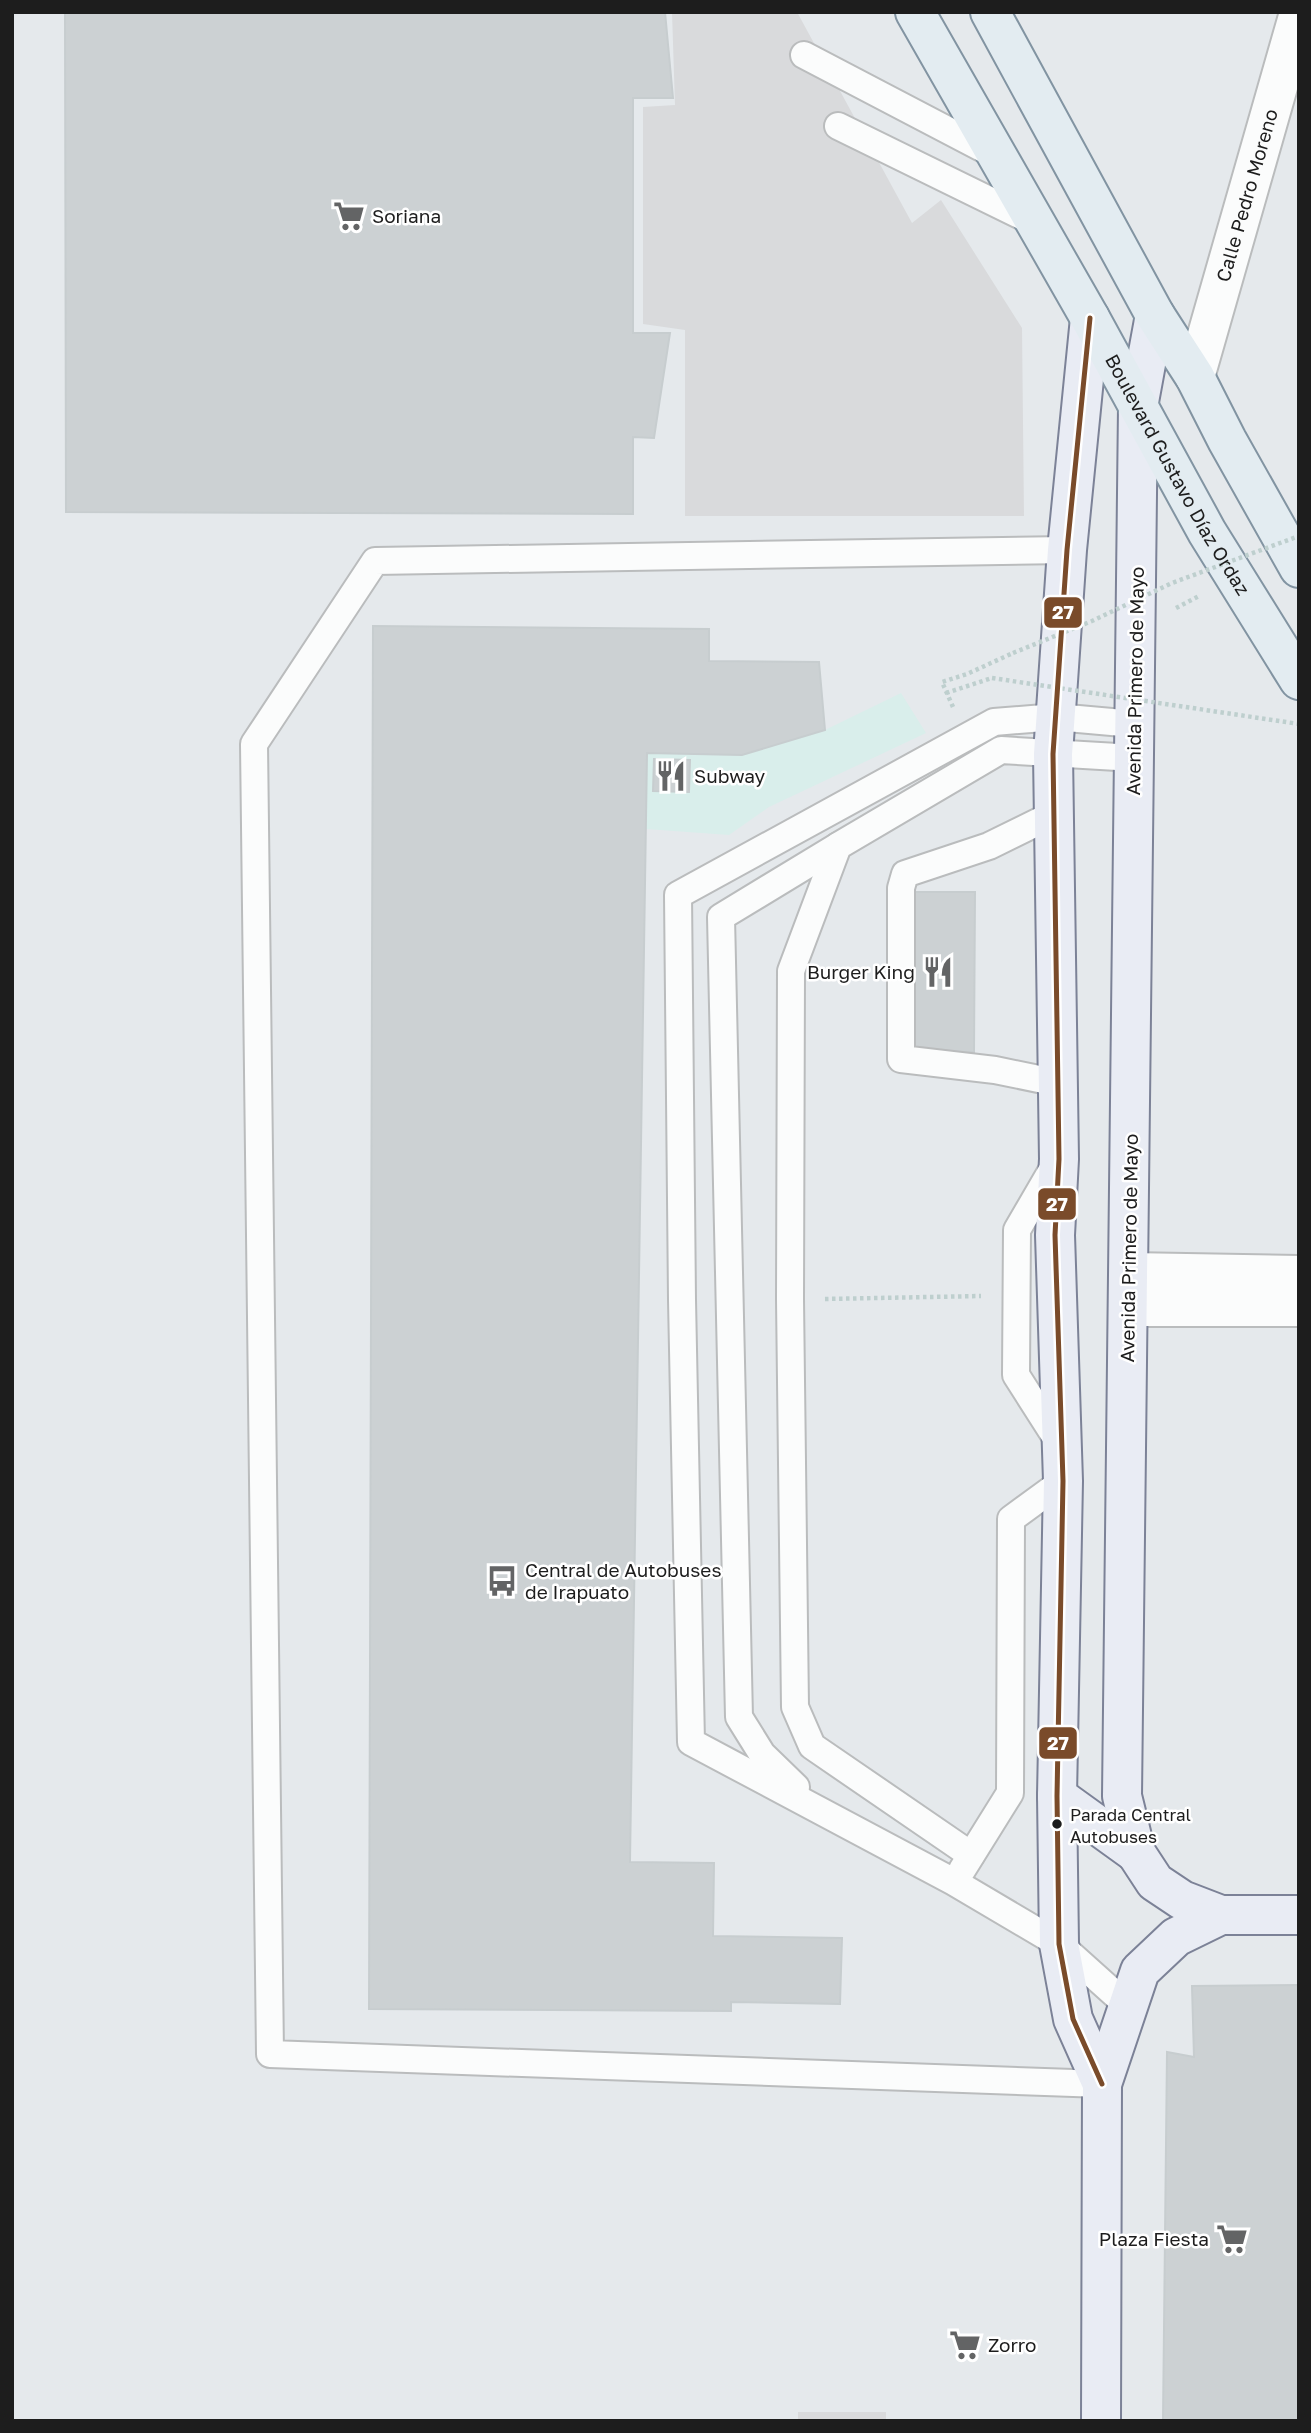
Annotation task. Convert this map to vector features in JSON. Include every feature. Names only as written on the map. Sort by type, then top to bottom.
[{"type":"main road","name":"Boulevard Gustavo Díaz Ordaz","points":[[915,12],[1090,318],[1214,544],[1299,680]]},
{"type":"main road","points":[[990,12],[1155,315],[1195,377],[1299,568]]},
{"type":"street","name":"Calle Pedro Moreno","points":[[1195,377],[1299,13]]},
{"type":"street","name":"Avenida Primero de Mayo","points":[[1155,315],[1138,407],[1122,1797],[1136,1853],[1155,1882],[1182,1899],[1221,1914]]},
{"type":"street","points":[[1090,318],[1067,550],[1055,736],[1059,1159],[1055,1235],[1061,1463],[1057,1796],[1059,1944],[1073,2019],[1102,2084]]},
{"type":"street","points":[[1129,1290],[1299,1275]]},
{"type":"street","points":[[1129,1290],[1299,1307]]},
{"type":"street","points":[[1057,1796],[1136,1853]]},
{"type":"street","points":[[1101,2421],[1102,2084],[1140,1970],[1176,1937],[1221,1914],[1299,1916]]},
{"type":"lane","points":[[804,55],[998,156]]},
{"type":"lane","points":[[838,126],[1036,223]]},
{"type":"lane","points":[[1067,550],[375,561],[254,744],[270,2054],[1102,2084]]},
{"type":"lane","points":[[1127,2005],[1059,1944],[954,1882],[691,1742],[682,1300],[678,895],[994,722],[1055,736],[1134,741]]},
{"type":"lane","points":[[822,1812],[762,1754],[739,1717],[721,918],[1001,750],[1055,736],[1134,741]]},
{"type":"lane","points":[[1054,814],[989,846],[905,874],[901,888],[901,1059],[995,1070],[1058,1083]]},
{"type":"lane","points":[[838,846],[791,971],[790,1299],[795,1707],[812,1746],[971,1856]]},
{"type":"lane","points":[[954,1882],[1010,1793],[1011,1519],[1061,1463]]},
{"type":"path","points":[[942,682],[1092,621],[1172,583],[1299,536]]},
{"type":"path","points":[[1167,613],[1208,591]]},
{"type":"path","points":[[946,692],[992,678],[1299,724]]},
{"type":"shaded area","points":[[672,12],[797,12],[912,223],[941,200],[1022,328],[1024,516],[685,516],[685,330],[643,324],[643,107],[675,105]]},
{"type":"shaded area","points":[[901,693],[926,733],[769,807],[729,835],[646,829],[647,753],[742,755],[825,730]]},
{"type":"shaded area","points":[[798,2412],[886,2412],[886,2421],[798,2421]]},
{"type":"building","name":"Soriana","points":[[65,12],[665,12],[673,98],[633,98],[633,333],[670,333],[654,438],[633,437],[633,514],[66,512]]},
{"type":"building","name":"Central de Autobuses de Irapuato","points":[[373,626],[709,629],[709,661],[819,662],[825,730],[742,755],[647,753],[630,1862],[714,1863],[713,1936],[842,1938],[840,2004],[731,2002],[731,2011],[369,2009]]},
{"type":"building","name":"Subway","points":[[654,759],[690,760],[689,792],[653,791]]},
{"type":"building","name":"Burger King","points":[[902,892],[975,892],[974,1052],[902,1051]]},
{"type":"building","name":"Plaza Fiesta","points":[[1299,1985],[1299,2421],[1163,2421],[1167,2052],[1194,2057],[1192,1986]]},
{"type":"transit line","name":"27","points":[[1090,318],[1067,550],[1053,754],[1059,1159],[1055,1235],[1063,1481],[1057,1796],[1059,1944],[1073,2019],[1102,2084]]},
{"type":"place","name":"Soriana","points":[[349,216]]},
{"type":"place","name":"Subway","points":[[671,776]]},
{"type":"place","name":"Burger King","points":[[938,972]]},
{"type":"place","name":"Central de Autobuses de Irapuato","points":[[502,1581]]},
{"type":"place","name":"Parada Central Autobuses","points":[[1057,1824]]},
{"type":"place","name":"Plaza Fiesta","points":[[1232,2239]]},
{"type":"place","name":"Zorro","points":[[965,2345]]}]
